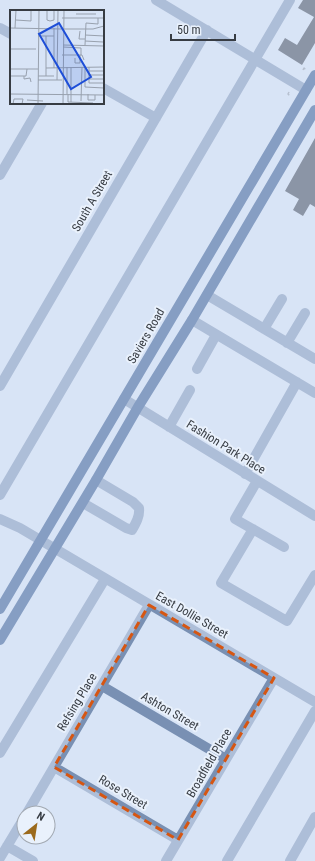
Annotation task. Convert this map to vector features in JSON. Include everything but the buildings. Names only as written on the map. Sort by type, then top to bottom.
[{"type":"main road","name":"Saviers Road","points":[[0,609],[124,399],[311,92],[315,75]]},
{"type":"main road","points":[[0,640],[83,503],[138,407],[207,295],[315,110]]},
{"type":"street","points":[[0,495],[290,0]]},
{"type":"street","points":[[158,1],[311,92]]},
{"type":"street","points":[[0,28],[10,33]]},
{"type":"street","name":"South A Street","points":[[0,386],[207,30]]},
{"type":"street","points":[[104,89],[156,118]]},
{"type":"street","points":[[0,175],[41,104]]},
{"type":"street","points":[[207,295],[315,359]]},
{"type":"street","points":[[264,329],[282,299]]},
{"type":"street","points":[[287,343],[305,313]]},
{"type":"street","points":[[192,320],[315,393]]},
{"type":"street","points":[[197,369],[216,335]]},
{"type":"street","points":[[245,474],[297,382]]},
{"type":"street","points":[[169,427],[190,390]]},
{"type":"street","name":"Fashion Park Place","points":[[124,399],[315,516]]},
{"type":"street","points":[[83,503],[126,528],[132,530],[135,525],[140,513],[139,508],[133,502],[96,480]]},
{"type":"street","points":[[257,481],[235,519],[284,547]]},
{"type":"street","name":"East Dollie Street","points":[[0,519],[41,540],[315,702]]},
{"type":"street","points":[[253,529],[221,583],[287,621],[315,575]]},
{"type":"street","points":[[0,753],[105,579]]},
{"type":"street","name":"Refsing Place","points":[[32,805],[149,605]]},
{"type":"street","name":"Broadfield Place","points":[[166,861],[274,678]]},
{"type":"street","name":"Ashton Street","points":[[102,686],[226,759]]},
{"type":"street","points":[[227,861],[315,711]]},
{"type":"street","name":"Rose Street","points":[[54,767],[178,840]]},
{"type":"street","points":[[290,861],[312,829],[315,818]]},
{"type":"street","points":[[0,858],[16,831]]},
{"type":"street","points":[[7,846],[33,861]]},
{"type":"path","points":[[303,70],[304,68],[306,70]]},
{"type":"path","points":[[289,92],[288,94],[290,96]]},
{"type":"highlighted area","points":[[149,605],[274,678],[178,840],[54,767]]}]
